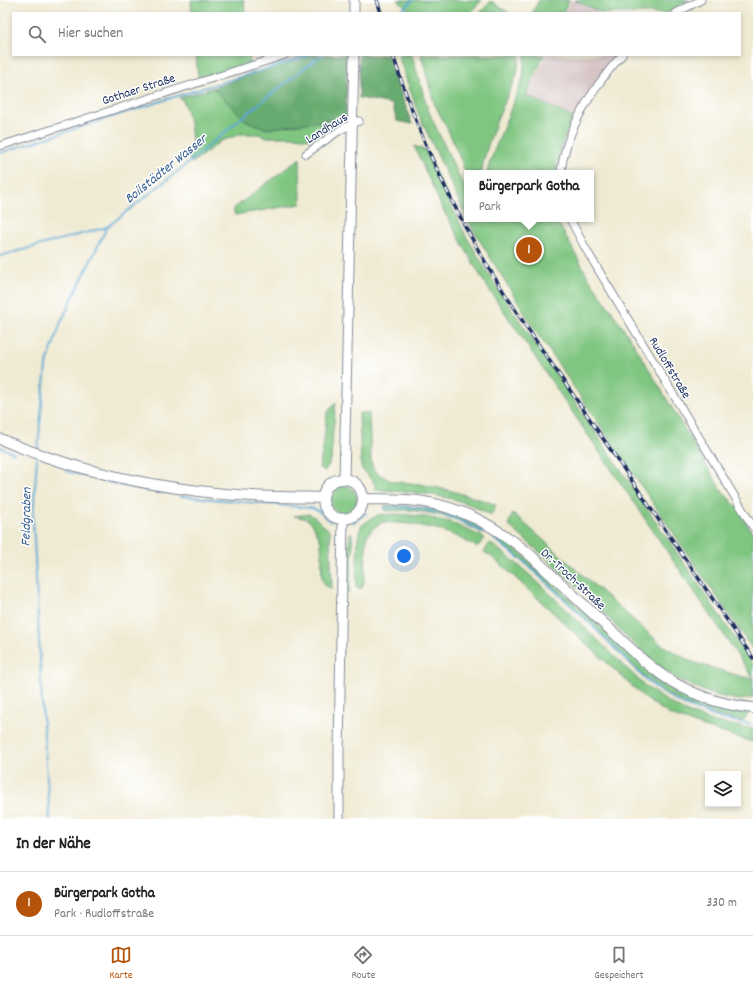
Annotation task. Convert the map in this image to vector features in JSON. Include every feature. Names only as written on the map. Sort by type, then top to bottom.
[{"type":"main road","points":[[0,440],[47,457],[100,473],[147,484],[200,492],[258,497],[323,498]]},
{"type":"main road","points":[[344,479],[357,485],[362,492],[363,499],[357,513],[343,518],[334,516],[329,512],[324,504],[323,498],[329,484],[336,480],[344,479]]},
{"type":"main road","name":"Dr.-Troch-Straße","points":[[363,499],[398,499],[435,504],[468,514],[482,521],[512,540],[528,553],[645,662],[663,676],[683,688],[703,697],[724,704],[753,708]]},
{"type":"street","points":[[354,0],[354,12]]},
{"type":"street","points":[[678,12],[701,0]]},
{"type":"street","name":"Gothaer Straße","points":[[0,146],[282,56]]},
{"type":"street","points":[[344,479],[356,123],[354,56]]},
{"type":"street","points":[[561,170],[566,145],[583,109],[595,89],[621,56]]},
{"type":"street","name":"Landhaus","points":[[306,154],[346,126],[356,123]]},
{"type":"street","name":"Rudloffstraße","points":[[571,222],[590,257],[753,527]]},
{"type":"street","points":[[339,819],[343,518]]},
{"type":"shaded area","points":[[572,0],[598,12],[565,12]]},
{"type":"shaded area","points":[[546,56],[616,56],[588,93],[574,118],[527,95]]},
{"type":"green space","points":[[191,0],[244,0],[245,12],[192,12]]},
{"type":"green space","points":[[397,0],[482,0],[471,12],[411,12]]},
{"type":"green space","points":[[539,0],[569,0],[563,12],[533,12]]},
{"type":"green space","points":[[574,0],[689,0],[669,12],[600,12]]},
{"type":"green space","points":[[491,1],[508,12],[481,12]]},
{"type":"green space","points":[[196,56],[249,56],[250,63],[198,78]]},
{"type":"green space","points":[[303,56],[347,56],[346,117],[267,129],[245,120],[213,88]]},
{"type":"green space","points":[[359,56],[387,56],[412,124],[397,121],[392,104],[359,98]]},
{"type":"green space","points":[[398,56],[412,56],[428,110],[464,185],[464,213],[418,113]]},
{"type":"green space","points":[[421,56],[520,56],[517,74],[497,120],[488,145],[482,170],[464,170],[448,130],[434,103]]},
{"type":"green space","points":[[525,56],[544,56],[526,95],[573,118],[559,153],[556,170],[488,170],[489,164],[523,78]]},
{"type":"green space","points":[[213,88],[245,120],[267,129],[346,117],[345,123],[319,140],[295,137],[263,137],[260,134],[241,134],[221,141],[192,163],[187,155],[192,141],[190,123],[183,100],[179,98]]},
{"type":"green space","points":[[414,146],[425,150],[466,236],[495,284],[753,665],[753,678],[484,282],[442,208]]},
{"type":"green space","points":[[300,158],[301,204],[235,215],[233,209]]},
{"type":"green space","points":[[554,222],[559,224],[587,275],[634,344],[721,490],[737,507],[753,534],[753,650],[535,330],[469,223]]},
{"type":"green space","points":[[336,402],[331,460],[325,471],[319,468],[327,413]]},
{"type":"green space","points":[[359,413],[369,413],[371,460],[373,469],[380,475],[392,481],[420,484],[452,491],[489,502],[496,505],[491,515],[471,505],[448,498],[424,494],[376,490],[373,481],[361,468]]},
{"type":"green space","points":[[343,485],[353,489],[357,499],[353,509],[343,513],[333,509],[329,499],[333,489]]},
{"type":"green space","points":[[385,505],[428,508],[457,515],[484,528],[482,533],[455,519],[434,514],[410,510],[385,511]]},
{"type":"green space","points":[[513,513],[662,645],[692,662],[743,677],[753,678],[753,698],[738,700],[713,695],[687,684],[663,670],[621,632],[595,603],[508,525]]},
{"type":"green space","points":[[308,514],[313,516],[330,531],[332,589],[325,585],[322,579],[321,542],[313,525],[307,519],[294,516]]},
{"type":"green space","points":[[398,514],[421,516],[450,522],[485,538],[477,547],[458,537],[437,529],[410,524],[383,522],[373,528],[367,536],[364,582],[362,588],[356,588],[358,536],[361,526],[378,515]]},
{"type":"green space","points":[[350,533],[352,533],[353,549],[349,592],[345,592],[346,573]]},
{"type":"green space","points":[[498,538],[521,553],[647,670],[663,683],[681,693],[718,708],[749,713],[743,721],[722,717],[690,706],[662,691],[643,675],[525,561],[496,539]]},
{"type":"green space","points":[[490,543],[514,561],[542,586],[644,685],[668,702],[687,712],[715,722],[753,729],[753,742],[670,715],[646,699],[507,570],[484,552]]},
{"type":"waterway","name":"Boilstädter Wasser","points":[[400,12],[413,0]]},
{"type":"waterway","points":[[0,153],[177,96],[309,56]]},
{"type":"waterway","name":"Boilstädter Wasser","points":[[0,256],[107,227],[182,168],[250,111],[321,56]]},
{"type":"waterway","name":"Feldgraben","points":[[38,451],[46,366],[61,322],[107,227]]},
{"type":"waterway","points":[[0,447],[14,453]]},
{"type":"waterway","name":"Feldgraben","points":[[37,457],[33,518],[43,723],[50,819]]},
{"type":"waterway","points":[[66,471],[118,485],[164,493]]},
{"type":"waterway","points":[[181,496],[311,508],[319,511],[331,522]]},
{"type":"waterway","points":[[383,508],[412,507],[440,513],[466,523],[485,533]]},
{"type":"waterway","points":[[353,523],[366,513]]},
{"type":"waterway","points":[[494,539],[523,561],[588,621],[645,679],[661,692],[682,704],[722,719],[750,724]]},
{"type":"railway","points":[[377,0],[381,12]]},
{"type":"railway","points":[[393,56],[410,106],[442,181],[480,253],[533,337],[753,658]]},
{"type":"place","name":"Bürgerpark Gotha","points":[[529,250]]}]
